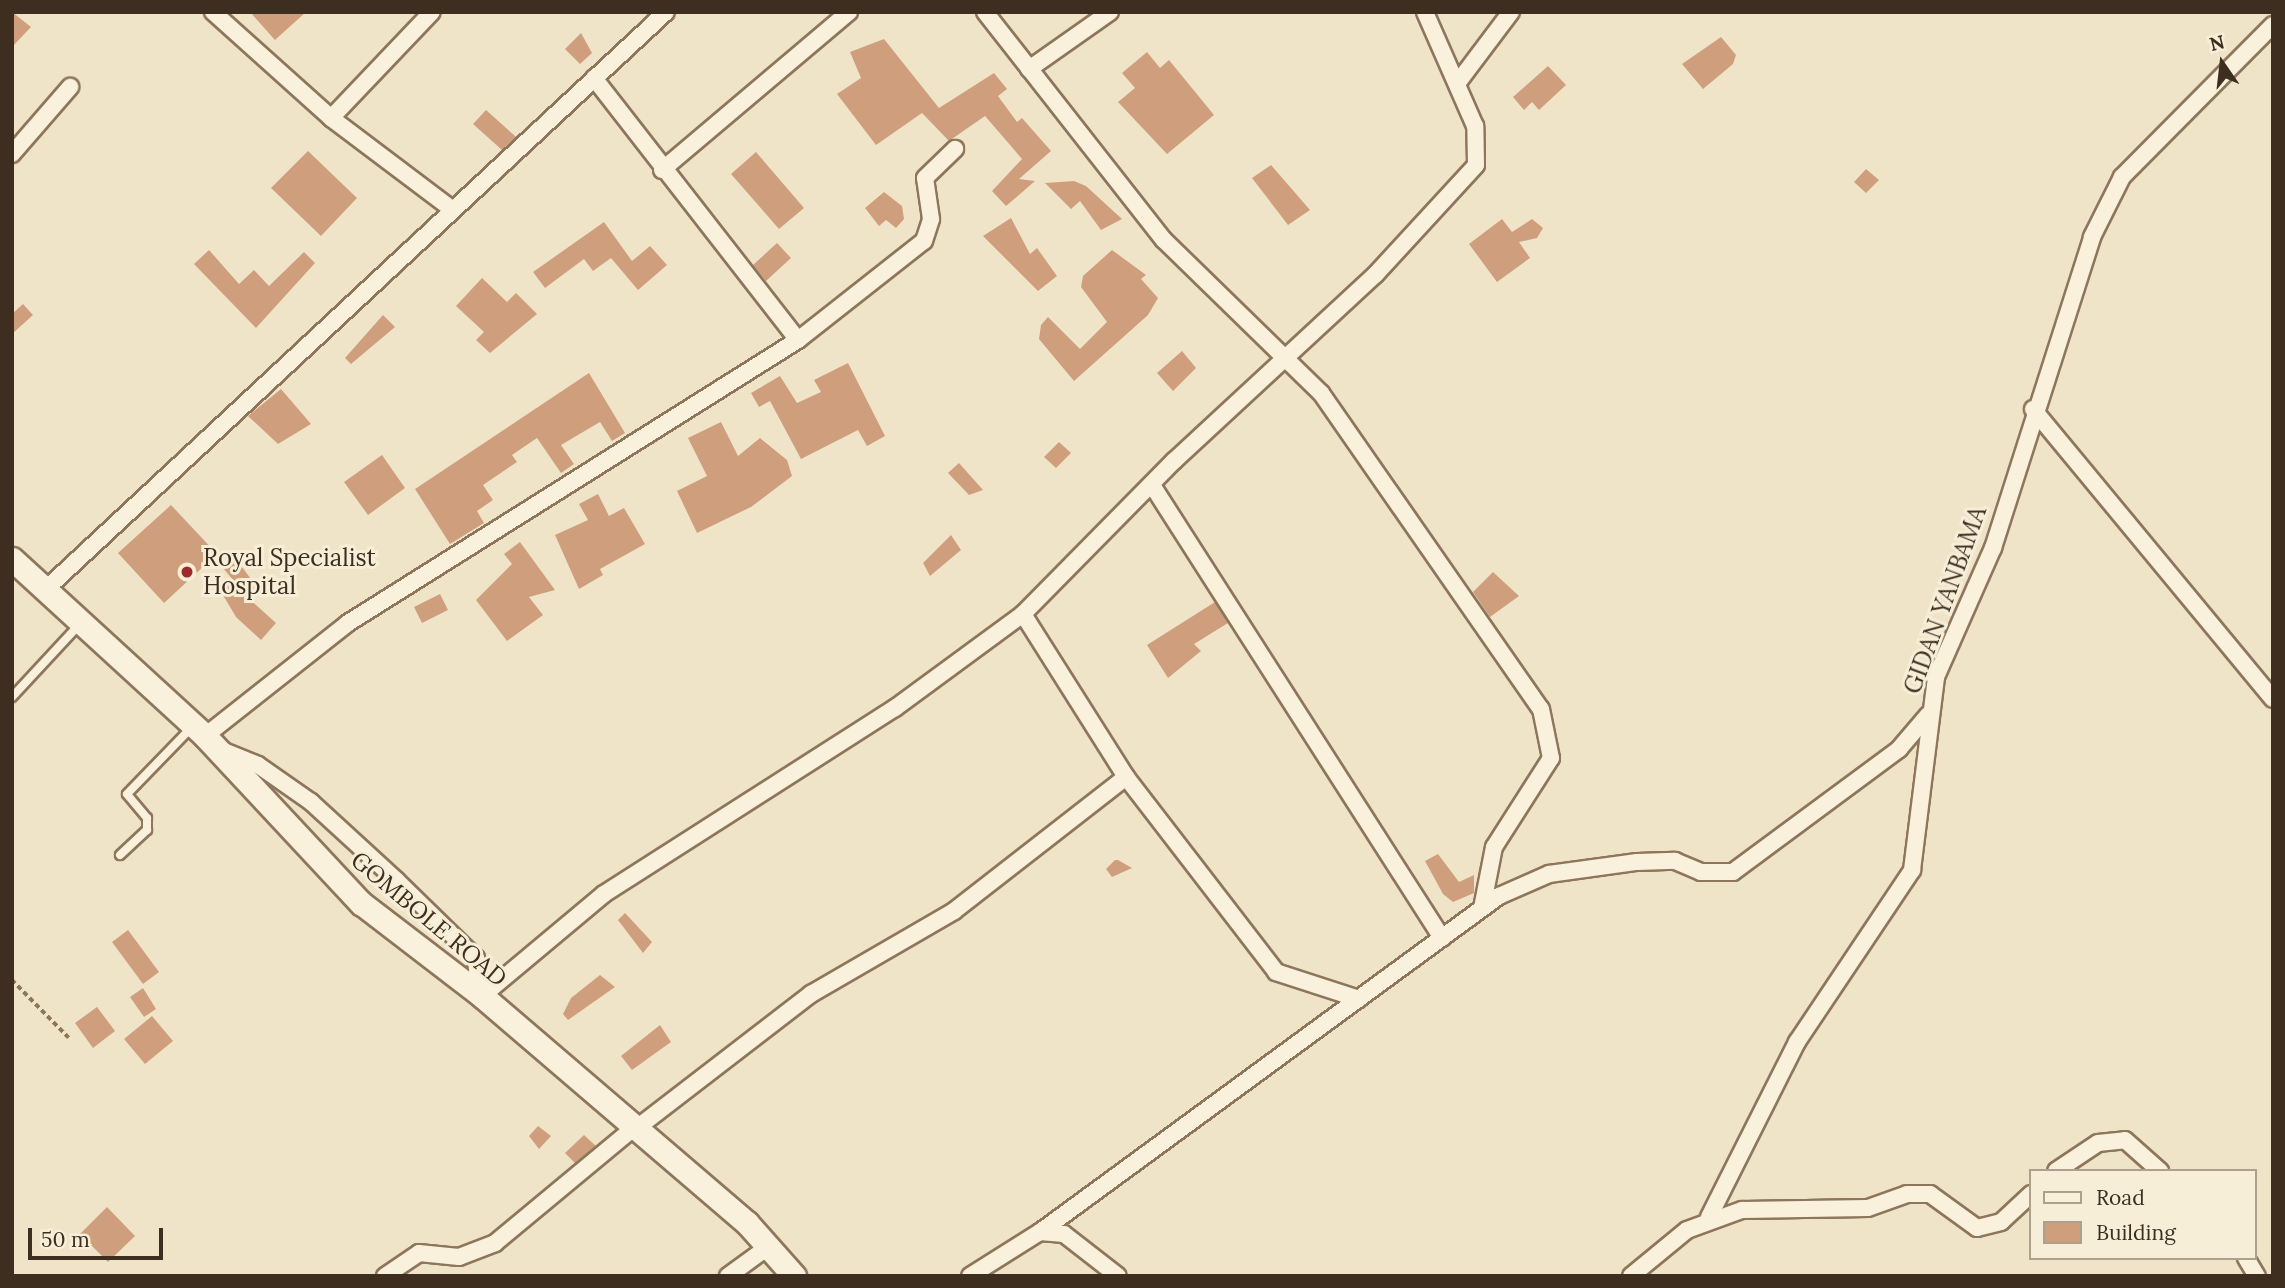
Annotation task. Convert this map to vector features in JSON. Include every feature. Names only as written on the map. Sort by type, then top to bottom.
[{"type":"street","points":[[213,12],[331,118],[449,207]]},
{"type":"street","points":[[331,118],[432,12]]},
{"type":"street","points":[[45,590],[449,207],[666,12]]},
{"type":"street","points":[[662,170],[849,12]]},
{"type":"street","points":[[985,12],[1164,240],[1285,362],[1321,393],[1541,709],[1551,758],[1494,848],[1482,908]]},
{"type":"street","points":[[1029,69],[1110,12]]},
{"type":"street","points":[[481,995],[604,894],[895,708],[1023,614],[1152,485],[1285,362],[1476,165],[1475,126],[1459,81],[1425,12]]},
{"type":"street","points":[[1459,81],[1511,12]]},
{"type":"street","name":"GIDAN YANBAMA","points":[[1709,1217],[1797,1042],[1912,870],[1928,715],[1936,677],[1993,548],[2034,409],[2092,237],[2122,177],[2273,25]]},
{"type":"street","points":[[594,78],[662,170],[798,340]]},
{"type":"street","points":[[12,154],[70,87]]},
{"type":"street","points":[[481,995],[475,958],[368,854],[280,780],[203,736],[359,616],[798,340],[924,241],[931,219],[925,178],[955,149]]},
{"type":"street","points":[[2034,409],[2273,699]]},
{"type":"street","points":[[1152,485],[1441,938]]},
{"type":"street","name":"GOMBOLE ROAD","points":[[15,568],[45,590],[203,736],[361,903],[481,995],[632,1130],[747,1223],[765,1249],[794,1276]]},
{"type":"street","points":[[1023,614],[1126,777],[1276,972],[1359,999]]},
{"type":"street","points":[[970,1276],[1040,1232],[1482,908],[1549,874],[1675,861],[1701,872],[1733,872],[1869,774],[1928,715]]},
{"type":"street","points":[[385,1276],[419,1253],[458,1257],[495,1243],[632,1130],[811,995],[954,911],[1126,777]]},
{"type":"street","points":[[2059,1169],[2098,1143],[2125,1140],[2158,1169]]},
{"type":"street","points":[[1631,1276],[1709,1217],[1803,1205],[1868,1208],[1907,1194],[1930,1194],[1978,1228],[2001,1222],[2030,1195]]},
{"type":"street","points":[[1040,1232],[1064,1234],[1118,1276]]},
{"type":"street","points":[[728,1276],[765,1249]]},
{"type":"street","points":[[2247,1260],[2257,1276]]},
{"type":"lane","points":[[12,697],[32,684],[81,623]]},
{"type":"lane","points":[[120,856],[147,830],[147,818],[127,794],[203,736]]},
{"type":"path","points":[[12,980],[69,1038]]},
{"type":"building","points":[[12,12],[31,27],[12,47]]},
{"type":"building","points":[[250,12],[306,12],[275,40]]},
{"type":"building","points":[[581,33],[592,53],[580,64],[565,49]]},
{"type":"building","points":[[1721,37],[1736,55],[1733,64],[1703,89],[1682,64]]},
{"type":"building","points":[[884,39],[939,108],[994,73],[1007,89],[998,96],[1017,122],[1022,118],[1051,151],[1019,179],[1035,181],[1006,206],[992,191],[1022,159],[985,116],[949,141],[922,113],[876,145],[837,94],[861,78],[850,52]]},
{"type":"building","points":[[1147,52],[1160,68],[1169,60],[1214,115],[1167,154],[1118,102],[1135,88],[1122,73]]},
{"type":"building","points":[[1548,66],[1566,85],[1539,110],[1532,102],[1524,110],[1513,97]]},
{"type":"building","points":[[486,110],[516,137],[502,150],[473,124]]},
{"type":"building","points":[[308,151],[357,198],[321,236],[271,188]]},
{"type":"building","points":[[756,152],[804,208],[779,229],[731,174]]},
{"type":"building","points":[[1271,165],[1310,210],[1288,225],[1252,178]]},
{"type":"building","points":[[1866,169],[1879,180],[1866,193],[1854,182]]},
{"type":"building","points":[[1074,181],[1086,186],[1122,219],[1101,230],[1080,201],[1071,209],[1045,183]]},
{"type":"building","points":[[884,192],[902,206],[904,219],[896,228],[886,220],[879,226],[865,208]]},
{"type":"building","points":[[1011,218],[1030,254],[1037,248],[1057,276],[1038,291],[983,236]]},
{"type":"building","points":[[1502,219],[1512,232],[1532,219],[1543,228],[1537,238],[1519,242],[1530,258],[1497,282],[1469,244]]},
{"type":"building","points":[[604,222],[632,261],[650,246],[667,265],[638,290],[611,258],[593,271],[584,259],[545,288],[533,272]]},
{"type":"building","points":[[777,243],[791,258],[766,281],[753,265]]},
{"type":"building","points":[[209,250],[239,284],[254,270],[269,286],[304,252],[315,263],[256,328],[194,264]]},
{"type":"building","points":[[1112,250],[1146,275],[1141,279],[1158,298],[1148,315],[1074,381],[1039,339],[1041,325],[1048,317],[1080,349],[1107,322],[1081,287],[1083,276]]},
{"type":"building","points":[[482,278],[507,302],[516,293],[537,314],[490,353],[476,340],[484,332],[456,306]]},
{"type":"building","points":[[23,304],[33,315],[12,334],[12,314]]},
{"type":"building","points":[[383,315],[395,327],[351,364],[345,358]]},
{"type":"building","points":[[1182,351],[1196,368],[1173,391],[1157,373]]},
{"type":"building","points":[[848,363],[885,436],[867,446],[858,430],[801,459],[770,401],[759,407],[751,393],[780,376],[797,403],[821,392],[814,380]]},
{"type":"building","points":[[589,373],[625,433],[612,441],[600,422],[561,445],[574,464],[561,473],[537,438],[512,455],[517,462],[483,485],[493,500],[477,511],[484,523],[450,544],[415,489]]},
{"type":"building","points":[[281,389],[311,424],[278,444],[248,416]]},
{"type":"building","points":[[721,422],[738,456],[760,438],[787,460],[792,476],[751,507],[697,533],[677,491],[707,476],[688,438]]},
{"type":"building","points":[[1059,442],[1071,453],[1056,468],[1044,457]]},
{"type":"building","points":[[382,455],[405,488],[368,515],[344,482]]},
{"type":"building","points":[[959,463],[983,490],[969,495],[948,473]]},
{"type":"building","points":[[598,494],[609,516],[624,508],[645,544],[600,569],[603,575],[579,589],[555,535],[588,520],[579,504]]},
{"type":"building","points":[[171,505],[217,554],[164,603],[118,553]]},
{"type":"building","points":[[951,535],[961,550],[930,576],[923,563]]},
{"type":"building","points":[[520,542],[555,590],[529,597],[543,615],[507,641],[476,600],[512,564],[504,554]]},
{"type":"building","points":[[236,559],[257,587],[245,595],[276,623],[261,640],[236,617],[220,590],[233,580],[223,568]]},
{"type":"building","points":[[1493,572],[1519,596],[1490,617],[1473,592]]},
{"type":"building","points":[[440,594],[448,610],[422,623],[414,607]]},
{"type":"building","points":[[1215,602],[1228,623],[1194,644],[1201,651],[1168,678],[1147,645]]},
{"type":"building","points":[[1438,854],[1459,882],[1474,875],[1474,893],[1453,902],[1443,894],[1425,861]]},
{"type":"building","points":[[1115,860],[1132,868],[1112,877],[1106,869]]},
{"type":"building","points":[[625,913],[652,942],[643,953],[618,920]]},
{"type":"building","points":[[128,930],[159,972],[143,984],[112,942]]},
{"type":"building","points":[[600,975],[615,987],[568,1020],[563,1014],[571,998]]},
{"type":"building","points":[[143,988],[156,1009],[144,1017],[130,997]]},
{"type":"building","points":[[97,1007],[115,1031],[93,1048],[75,1023]]},
{"type":"building","points":[[152,1016],[173,1041],[145,1064],[124,1039]]},
{"type":"building","points":[[660,1025],[671,1042],[632,1070],[621,1056]]},
{"type":"building","points":[[538,1126],[551,1136],[539,1149],[529,1136]]},
{"type":"building","points":[[584,1135],[596,1146],[575,1163],[565,1153]]},
{"type":"building","points":[[107,1207],[135,1236],[108,1262],[80,1234]]},
{"type":"place","name":"Royal Specialist Hospital","points":[[187,572]]}]
